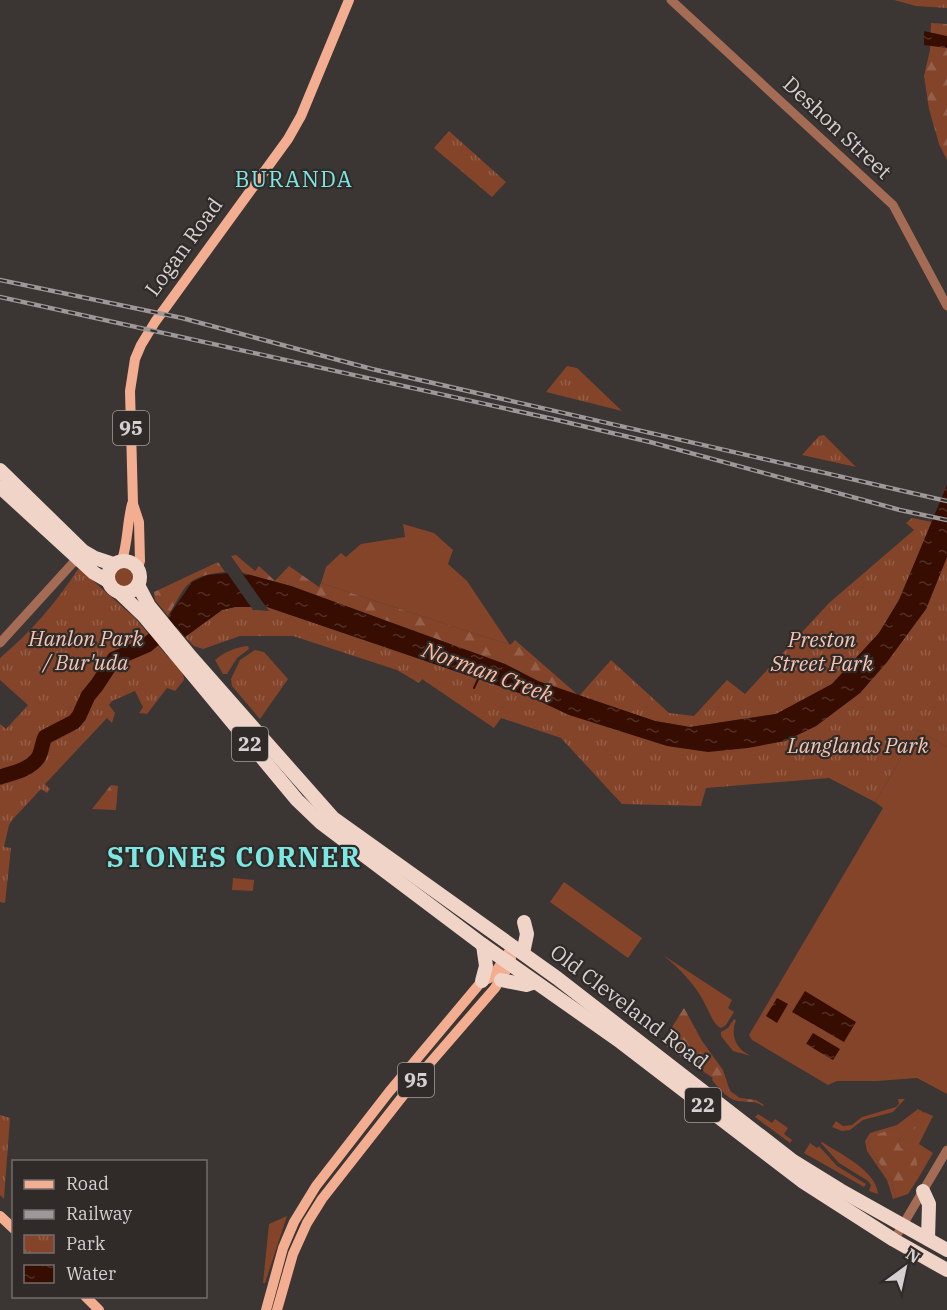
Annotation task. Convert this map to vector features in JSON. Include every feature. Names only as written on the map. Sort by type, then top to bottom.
[{"type":"highway","name":"22","points":[[0,471],[80,554],[99,577],[108,581],[112,589],[120,593],[123,598],[145,610],[178,649]]},
{"type":"highway","name":"22","points":[[0,487],[80,554],[117,562],[131,562],[140,573],[138,585],[145,610]]},
{"type":"highway","name":"95","points":[[108,581],[108,572],[117,562]]},
{"type":"highway","points":[[120,593],[128,593],[138,585]]},
{"type":"highway","name":"Old Cleveland Road","points":[[178,649],[333,818],[518,949],[793,1161],[947,1250]]},
{"type":"highway","name":"Old Cleveland Road","points":[[178,649],[304,808],[321,823],[506,962],[627,1046],[794,1176],[947,1270]]},
{"type":"highway","points":[[518,949],[527,934],[524,922]]},
{"type":"highway","points":[[482,981],[486,962],[483,945]]},
{"type":"highway","points":[[501,980],[525,985],[535,982]]},
{"type":"highway","points":[[923,1191],[928,1203],[928,1239]]},
{"type":"main road","name":"Logan Road","points":[[117,562],[127,545],[132,504],[130,391],[137,352],[155,322],[288,140],[301,116],[350,0]]},
{"type":"main road","name":"Logan Road","points":[[132,504],[139,522],[140,561],[138,568]]},
{"type":"main road","name":"95","points":[[266,1310],[283,1248],[294,1222],[337,1157],[388,1092],[482,981],[492,976],[518,949]]},
{"type":"main road","name":"95","points":[[277,1310],[290,1263],[315,1209],[339,1174],[501,980],[506,962]]},
{"type":"main road","points":[[0,1216],[12,1227]]},
{"type":"main road","points":[[87,1298],[99,1310]]},
{"type":"street","name":"Deshon Street","points":[[671,0],[892,204],[947,306]]},
{"type":"street","points":[[0,643],[80,554]]},
{"type":"street","points":[[894,1239],[947,1150]]},
{"type":"green space","points":[[894,0],[947,0],[947,8],[916,6]]},
{"type":"green space","points":[[931,23],[947,24],[947,160],[939,144],[929,109],[924,76],[930,50]]},
{"type":"green space","points":[[449,131],[506,182],[492,197],[434,148]]},
{"type":"green space","points":[[567,366],[577,368],[622,411],[546,392]]},
{"type":"green space","points":[[824,435],[856,467],[802,455],[819,436]]},
{"type":"green space","name":"Preston Street Park","points":[[912,518],[932,522],[899,600],[879,633],[832,684],[776,714],[690,727],[655,721],[579,696],[611,660],[669,713],[694,716],[727,680],[745,694],[829,603],[914,530],[906,523]]},
{"type":"green space","points":[[403,524],[434,533],[453,550],[448,564],[467,581],[510,645],[321,583],[326,567],[341,553],[346,557],[361,544],[405,537]]},
{"type":"green space","points":[[236,555],[255,571],[259,566],[275,581],[289,566],[319,587],[321,583],[510,645],[515,640],[578,695],[538,681],[505,664],[291,586],[243,573],[231,556]]},
{"type":"green space","name":"Langlands Park","points":[[947,557],[947,747],[918,730],[875,802],[829,778],[706,788],[701,806],[622,804],[561,738],[501,718],[494,728],[422,679],[419,683],[397,670],[293,636],[240,636],[203,649],[194,646],[185,637],[222,610],[235,607],[267,607],[531,697],[569,715],[785,741],[816,726],[860,693],[887,662],[926,609]]},
{"type":"green space","points":[[218,562],[225,572],[202,576],[194,580],[184,590],[168,616],[155,600],[154,592]]},
{"type":"green space","points":[[123,567],[130,570],[133,577],[130,584],[123,587],[116,584],[113,577],[116,570]]},
{"type":"green space","name":"Hanlon Park / Bur'uda","points":[[78,569],[135,618],[168,657],[177,663],[184,680],[175,691],[167,688],[147,714],[139,713],[143,707],[135,691],[112,701],[109,705],[115,713],[112,723],[107,718],[45,784],[50,789],[47,793],[41,789],[13,819],[9,825],[4,847],[11,848],[5,903],[0,902],[0,724],[6,729],[28,705],[0,680],[0,658],[42,617]]},
{"type":"green space","points":[[248,646],[249,649],[237,658],[227,674],[223,674],[215,660],[230,650]]},
{"type":"green space","points":[[255,650],[264,652],[288,679],[260,719],[232,686],[231,679],[240,660]]},
{"type":"green space","name":"Langlands Park","points":[[918,730],[947,747],[947,1094],[917,1078],[837,1081],[828,1085],[752,1040],[749,1035],[883,808],[875,802]]},
{"type":"green space","points":[[111,785],[118,786],[116,810],[92,809]]},
{"type":"green space","points":[[233,878],[254,880],[253,891],[232,890]]},
{"type":"green space","points":[[564,882],[642,938],[628,958],[550,902]]},
{"type":"green space","points":[[663,955],[732,1000],[728,1008],[734,1012],[726,1025],[721,1028],[716,1024],[693,986]]},
{"type":"green space","points":[[684,1008],[702,1041],[723,1070],[730,1091],[740,1098],[756,1100],[763,1106],[731,1099],[699,1064],[684,1059],[662,1043]]},
{"type":"green space","points":[[734,1019],[736,1020],[734,1037],[738,1046],[751,1056],[733,1051],[721,1036],[721,1032],[728,1028]]},
{"type":"green space","points":[[898,1099],[905,1099],[893,1112],[863,1120],[850,1130],[842,1131],[832,1127],[836,1121],[843,1126],[852,1125],[862,1117],[896,1107],[899,1104]]},
{"type":"green space","points":[[918,1109],[920,1110],[915,1118],[908,1123],[878,1134],[868,1142],[872,1153],[891,1179],[896,1198],[893,1199],[887,1180],[867,1151],[865,1141],[870,1133],[897,1125]]},
{"type":"green space","points":[[920,1110],[924,1113],[919,1125],[898,1142],[901,1148],[916,1158],[919,1177],[908,1194],[896,1198],[891,1179],[872,1153],[868,1142],[878,1134],[908,1123]]},
{"type":"green space","points":[[924,1112],[933,1116],[919,1144],[933,1153],[919,1177],[914,1157],[901,1148],[898,1142],[904,1134],[918,1124]]},
{"type":"green space","points":[[758,1114],[772,1123],[775,1119],[788,1128],[784,1134],[792,1140],[790,1143],[755,1117]]},
{"type":"green space","points":[[0,1115],[10,1118],[4,1199],[0,1195]]},
{"type":"green space","points":[[822,1142],[864,1170],[876,1185],[878,1194],[869,1191],[871,1185],[868,1181],[839,1163]]},
{"type":"green space","points":[[810,1143],[817,1148],[819,1146],[837,1166],[866,1184],[864,1187],[804,1153]]},
{"type":"green space","points":[[287,1216],[265,1283],[263,1283],[269,1224]]},
{"type":"water","points":[[924,31],[947,36],[947,48],[924,45]]},
{"type":"water","name":"Norman Creek","points":[[947,485],[947,557],[926,609],[887,662],[860,693],[816,726],[785,741],[748,748],[708,752],[667,746],[569,715],[531,697],[267,607],[235,607],[222,610],[185,637],[168,617],[192,582],[207,575],[239,572],[291,586],[505,664],[538,681],[655,721],[690,727],[776,714],[832,684],[879,633],[899,600]]},
{"type":"water","points":[[805,991],[856,1022],[844,1042],[792,1012]]},
{"type":"water","points":[[777,998],[788,1004],[777,1023],[766,1016]]},
{"type":"water","points":[[813,1033],[840,1049],[833,1060],[806,1044]]},
{"type":"pier","points":[[239,569],[269,611],[253,610],[225,570]]},
{"type":"waterway","name":"Norman Creek","points":[[0,777],[32,764],[39,756],[45,737],[74,722],[88,696],[114,659],[147,645],[169,626]]},
{"type":"waterway","points":[[474,688],[479,677]]},
{"type":"railway","points":[[0,280],[182,318],[372,369],[947,501]]},
{"type":"railway","points":[[0,297],[553,419],[650,442],[900,510],[947,520]]},
{"type":"district","name":"BURANDA","points":[[294,179]]},
{"type":"district","name":"STONES CORNER","points":[[234,858]]}]
